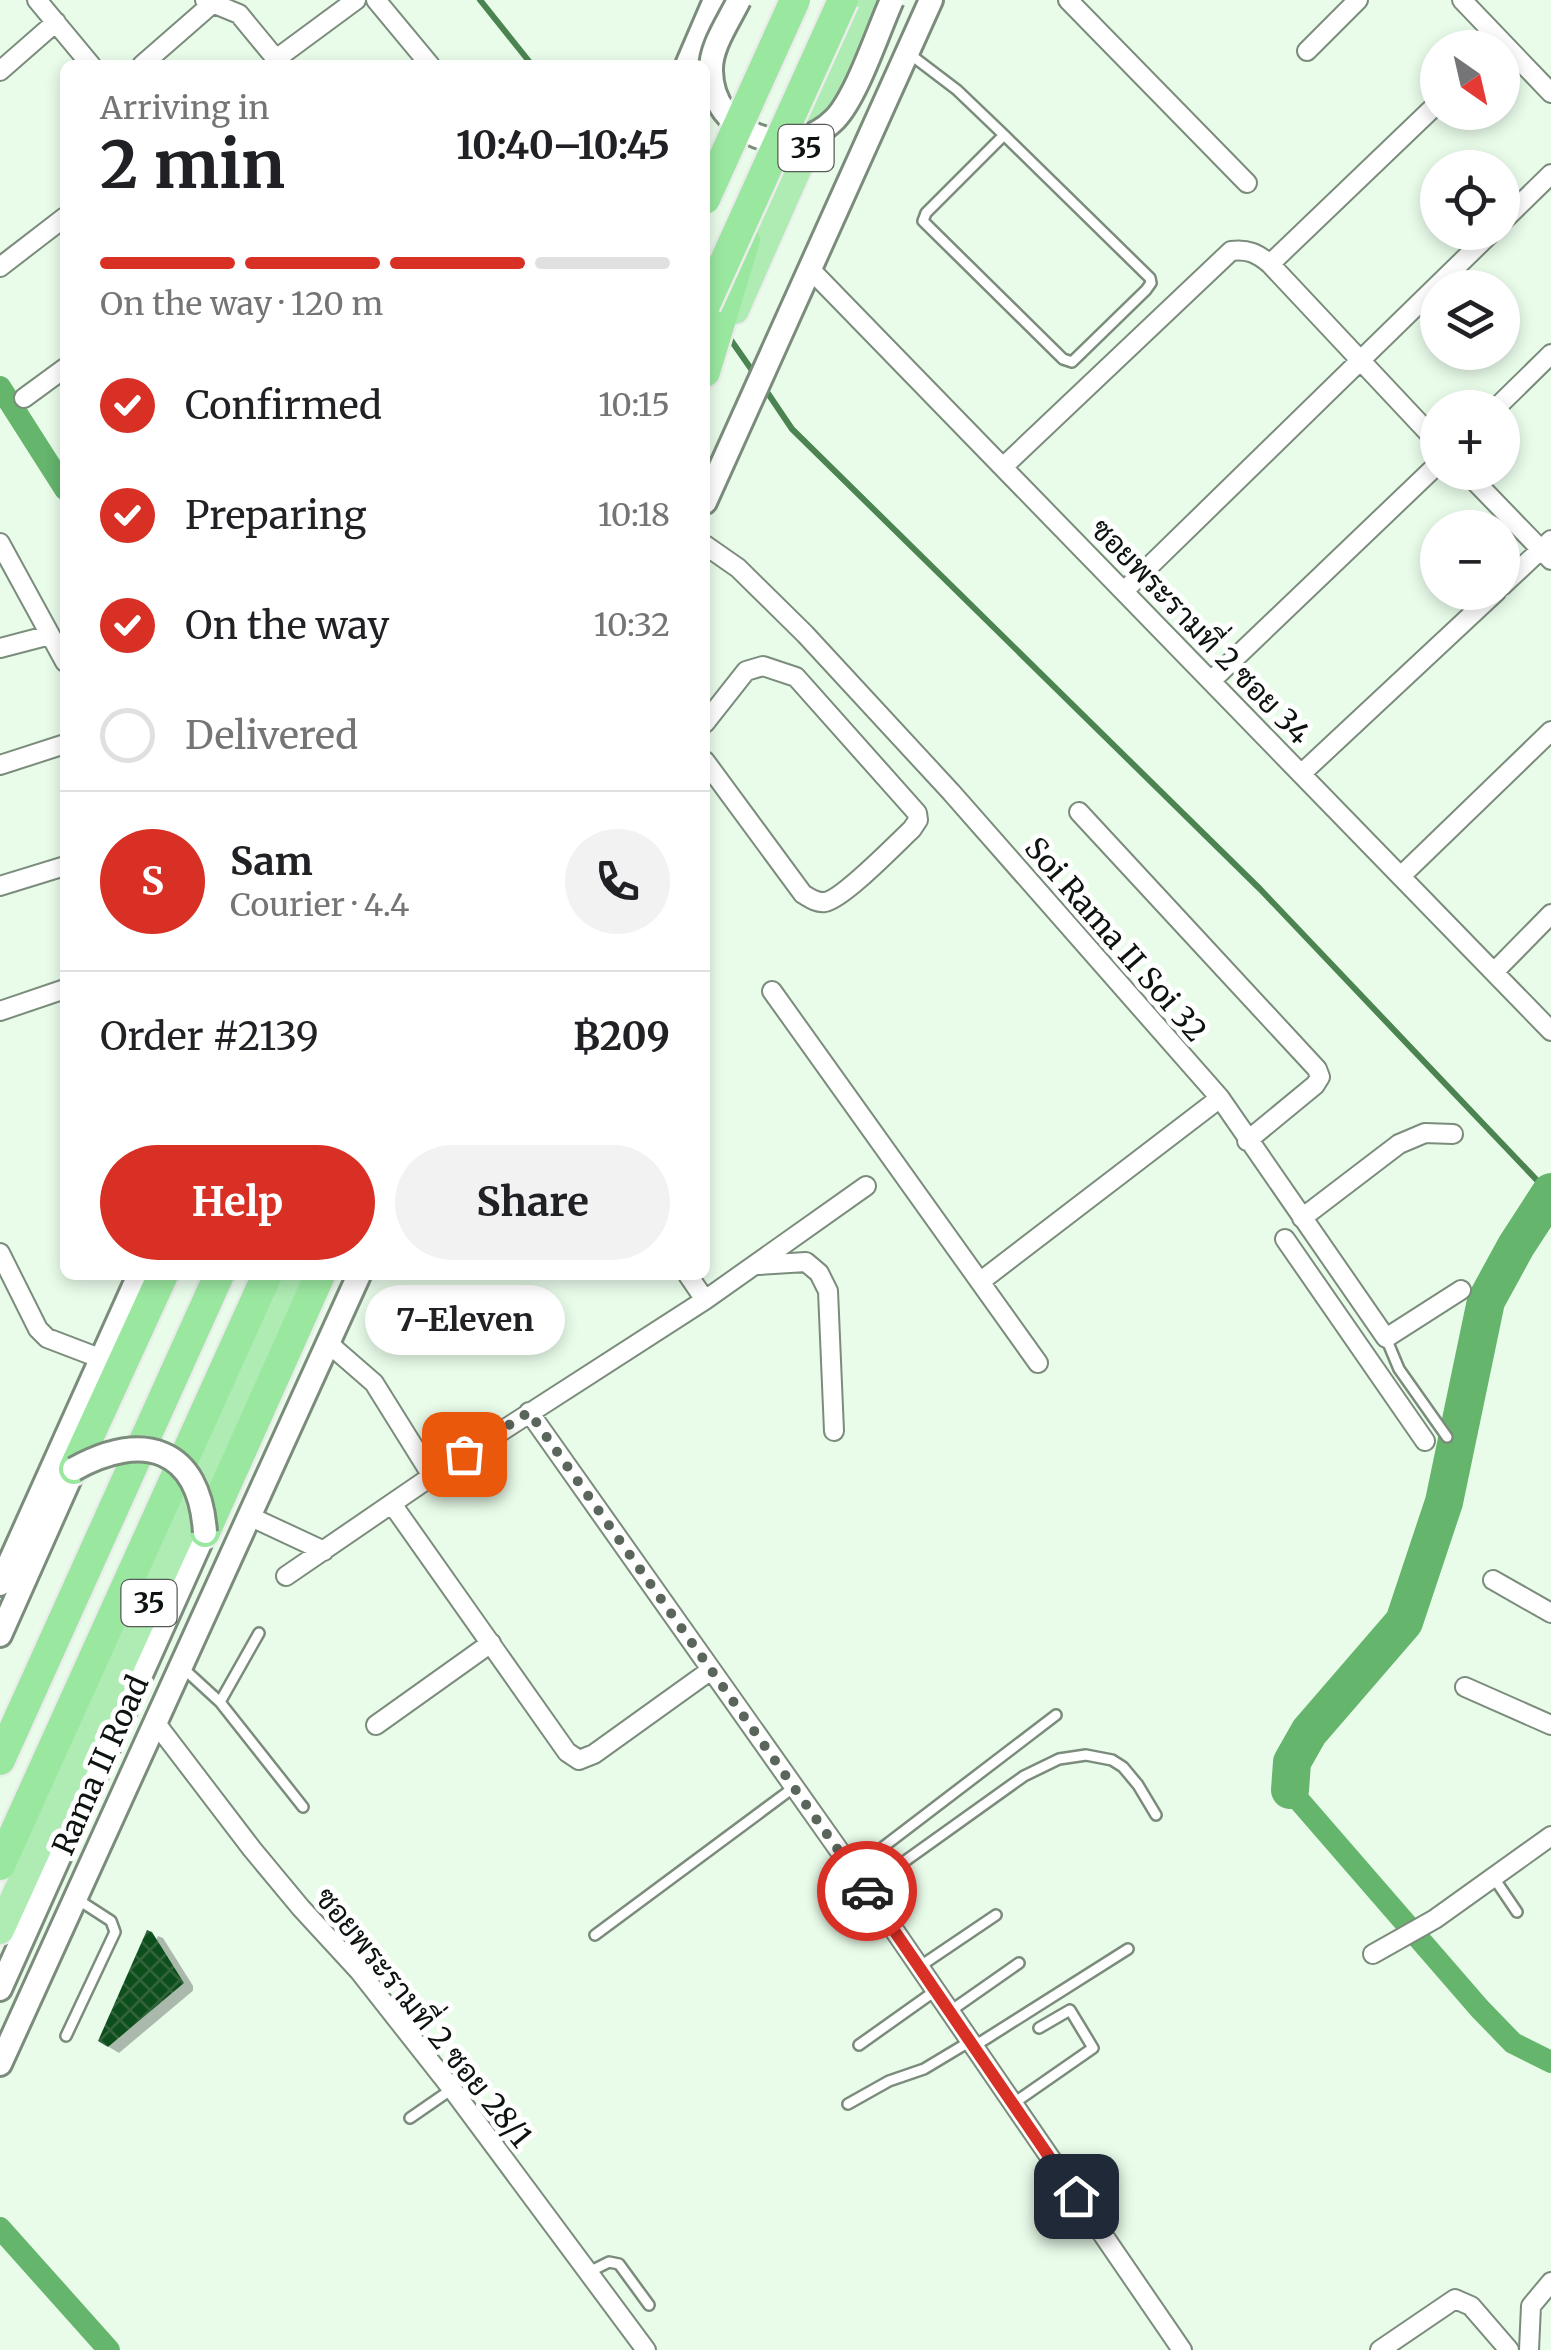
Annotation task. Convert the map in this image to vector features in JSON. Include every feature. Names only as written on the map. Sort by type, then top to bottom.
[{"type":"highway","points":[[715,164],[784,0]]},
{"type":"highway","points":[[715,164],[795,0]]},
{"type":"highway","points":[[710,294],[843,0]]},
{"type":"highway","name":"35","points":[[710,366],[872,0]]},
{"type":"highway","points":[[710,361],[766,170]]},
{"type":"highway","points":[[74,1469],[161,1280]]},
{"type":"highway","points":[[0,1732],[204,1280]]},
{"type":"highway","points":[[0,1760],[217,1280]]},
{"type":"highway","points":[[0,1865],[265,1280]]},
{"type":"highway","name":"Rama II Road","points":[[0,1930],[296,1280]]},
{"type":"highway","points":[[205,1532],[318,1280]]},
{"type":"main road","points":[[689,60],[715,0]]},
{"type":"main road","points":[[740,0],[712,56],[714,92],[741,129],[771,142],[788,143],[823,129],[844,107],[892,0]]},
{"type":"main road","name":"35","points":[[710,491],[931,0]]},
{"type":"main road","points":[[1,1576],[138,1280]]},
{"type":"main road","name":"Rama II Road","points":[[0,2064],[357,1280]]},
{"type":"main road","points":[[0,1635],[74,1469],[120,1450],[143,1449],[165,1456],[184,1470],[197,1487],[205,1532],[0,1989]]},
{"type":"street","points":[[38,0],[88,60]]},
{"type":"street","points":[[281,60],[356,0]]},
{"type":"street","points":[[376,0],[426,60]]},
{"type":"street","points":[[1068,0],[1248,183]]},
{"type":"street","points":[[1307,51],[1358,0]]},
{"type":"street","points":[[1462,0],[1487,30]]},
{"type":"street","points":[[147,60],[209,2],[240,14],[276,60]]},
{"type":"street","points":[[0,71],[56,22]]},
{"type":"street","points":[[1520,64],[1551,93]]},
{"type":"street","points":[[1270,264],[1420,119]]},
{"type":"street","points":[[1520,204],[1551,174]]},
{"type":"street","points":[[0,266],[60,221]]},
{"type":"street","points":[[1003,467],[1231,251],[1243,249],[1270,264],[1420,423]]},
{"type":"street","points":[[1124,591],[1474,250]]},
{"type":"street","name":"ซอยพระรามที่ 2 ซอย 34","points":[[811,270],[1551,1031]]},
{"type":"street","points":[[1514,390],[1551,354]]},
{"type":"street","points":[[24,398],[60,372]]},
{"type":"street","points":[[1211,681],[1420,481]]},
{"type":"street","points":[[1485,490],[1548,550],[1520,572]]},
{"type":"street","points":[[0,544],[60,653]]},
{"type":"street","name":"Soi Rama II Soi 32","points":[[710,548],[738,568],[805,634],[951,792],[1220,1098],[1386,1338]]},
{"type":"street","points":[[1301,774],[1477,610]]},
{"type":"street","points":[[0,648],[50,634]]},
{"type":"street","points":[[710,716],[746,672],[755,667],[796,677],[917,814],[918,820],[842,892],[826,902],[816,902],[803,894],[710,768]]},
{"type":"street","points":[[1401,876],[1551,730]]},
{"type":"street","points":[[0,765],[60,746]]},
{"type":"street","points":[[1078,812],[1316,1068],[1320,1077],[1315,1085],[1247,1140]]},
{"type":"street","points":[[0,886],[60,868]]},
{"type":"street","points":[[1494,972],[1551,914]]},
{"type":"street","points":[[0,1012],[60,991]]},
{"type":"street","points":[[772,991],[1038,1363]]},
{"type":"street","points":[[981,1280],[1220,1098]]},
{"type":"street","points":[[1302,1218],[1399,1144],[1425,1133],[1453,1134]]},
{"type":"street","points":[[286,1576],[529,1412],[705,1300],[866,1186]]},
{"type":"street","points":[[1285,1238],[1426,1440]]},
{"type":"street","points":[[0,1252],[46,1338],[102,1359]]},
{"type":"street","points":[[755,1265],[806,1262],[820,1272],[828,1291],[834,1430]]},
{"type":"street","points":[[691,1280],[705,1300]]},
{"type":"street","points":[[1386,1338],[1462,1290]]},
{"type":"street","points":[[1346,1326],[1369,1312]]},
{"type":"street","points":[[328,1343],[374,1383],[432,1476]]},
{"type":"street","points":[[529,1412],[853,1870],[1182,2350]]},
{"type":"street","points":[[392,1504],[567,1752],[579,1760],[594,1754],[712,1670]]},
{"type":"street","points":[[249,1516],[324,1551]]},
{"type":"street","points":[[1493,1580],[1551,1613]]},
{"type":"street","points":[[376,1726],[490,1643]]},
{"type":"street","points":[[1466,1687],[1551,1725]]},
{"type":"street","name":"ซอยพระรามที่ 2 ซอย 28/1","points":[[154,1722],[300,1908],[359,1971],[452,2088],[646,2350]]},
{"type":"street","points":[[1373,1954],[1435,1919],[1551,1836]]},
{"type":"street","points":[[1529,2350],[1531,2306],[1551,2282]]},
{"type":"street","points":[[1380,2350],[1456,2298],[1471,2306],[1509,2350]]},
{"type":"lane","points":[[908,53],[957,90],[1004,135],[1150,278],[1146,290],[1072,362],[1063,359],[923,221],[926,213],[1004,135]]},
{"type":"lane","points":[[1386,1338],[1399,1369],[1447,1437]]},
{"type":"lane","points":[[220,1702],[259,1633]]},
{"type":"lane","points":[[181,1666],[220,1702],[303,1807]]},
{"type":"lane","points":[[853,1870],[1056,1715]]},
{"type":"lane","points":[[866,1889],[1024,1776],[1059,1759],[1086,1755],[1112,1760],[1138,1785],[1156,1815]]},
{"type":"lane","points":[[594,1935],[795,1787]]},
{"type":"lane","points":[[1494,1878],[1517,1912]]},
{"type":"lane","points":[[66,2036],[115,1932],[103,1914],[76,1898]]},
{"type":"lane","points":[[919,1967],[996,1915]]},
{"type":"lane","points":[[848,2104],[971,2044],[1128,1949]]},
{"type":"lane","points":[[949,2012],[1019,1964]]},
{"type":"lane","points":[[859,2045],[935,1991]]},
{"type":"lane","points":[[1012,2104],[1093,2048],[1070,2010],[1039,2028]]},
{"type":"lane","points":[[410,2118],[452,2088]]},
{"type":"lane","points":[[588,2272],[614,2262],[649,2305]]},
{"type":"building","points":[[147,1930],[184,1983],[108,2047],[98,2041]]},
{"type":"waterway","points":[[480,0],[528,60]]},
{"type":"waterway","points":[[726,333],[756,376]]},
{"type":"waterway","points":[[763,386],[792,429],[1260,889],[1550,1194]]},
{"type":"waterway","points":[[0,387],[60,481]]},
{"type":"waterway","points":[[1290,1790],[1292,1762],[1309,1732],[1404,1622],[1444,1502],[1486,1301],[1551,1192]]},
{"type":"waterway","points":[[1290,1790],[1480,2009],[1513,2043],[1551,2062]]},
{"type":"waterway","points":[[0,2228],[109,2350]]},
{"type":"way so far","points":[[464,1454],[529,1412],[867,1891]]},
{"type":"place","name":"7-Eleven","points":[[464,1454]]},
{"type":"route","points":[[867,1891],[1076,2196]]}]
